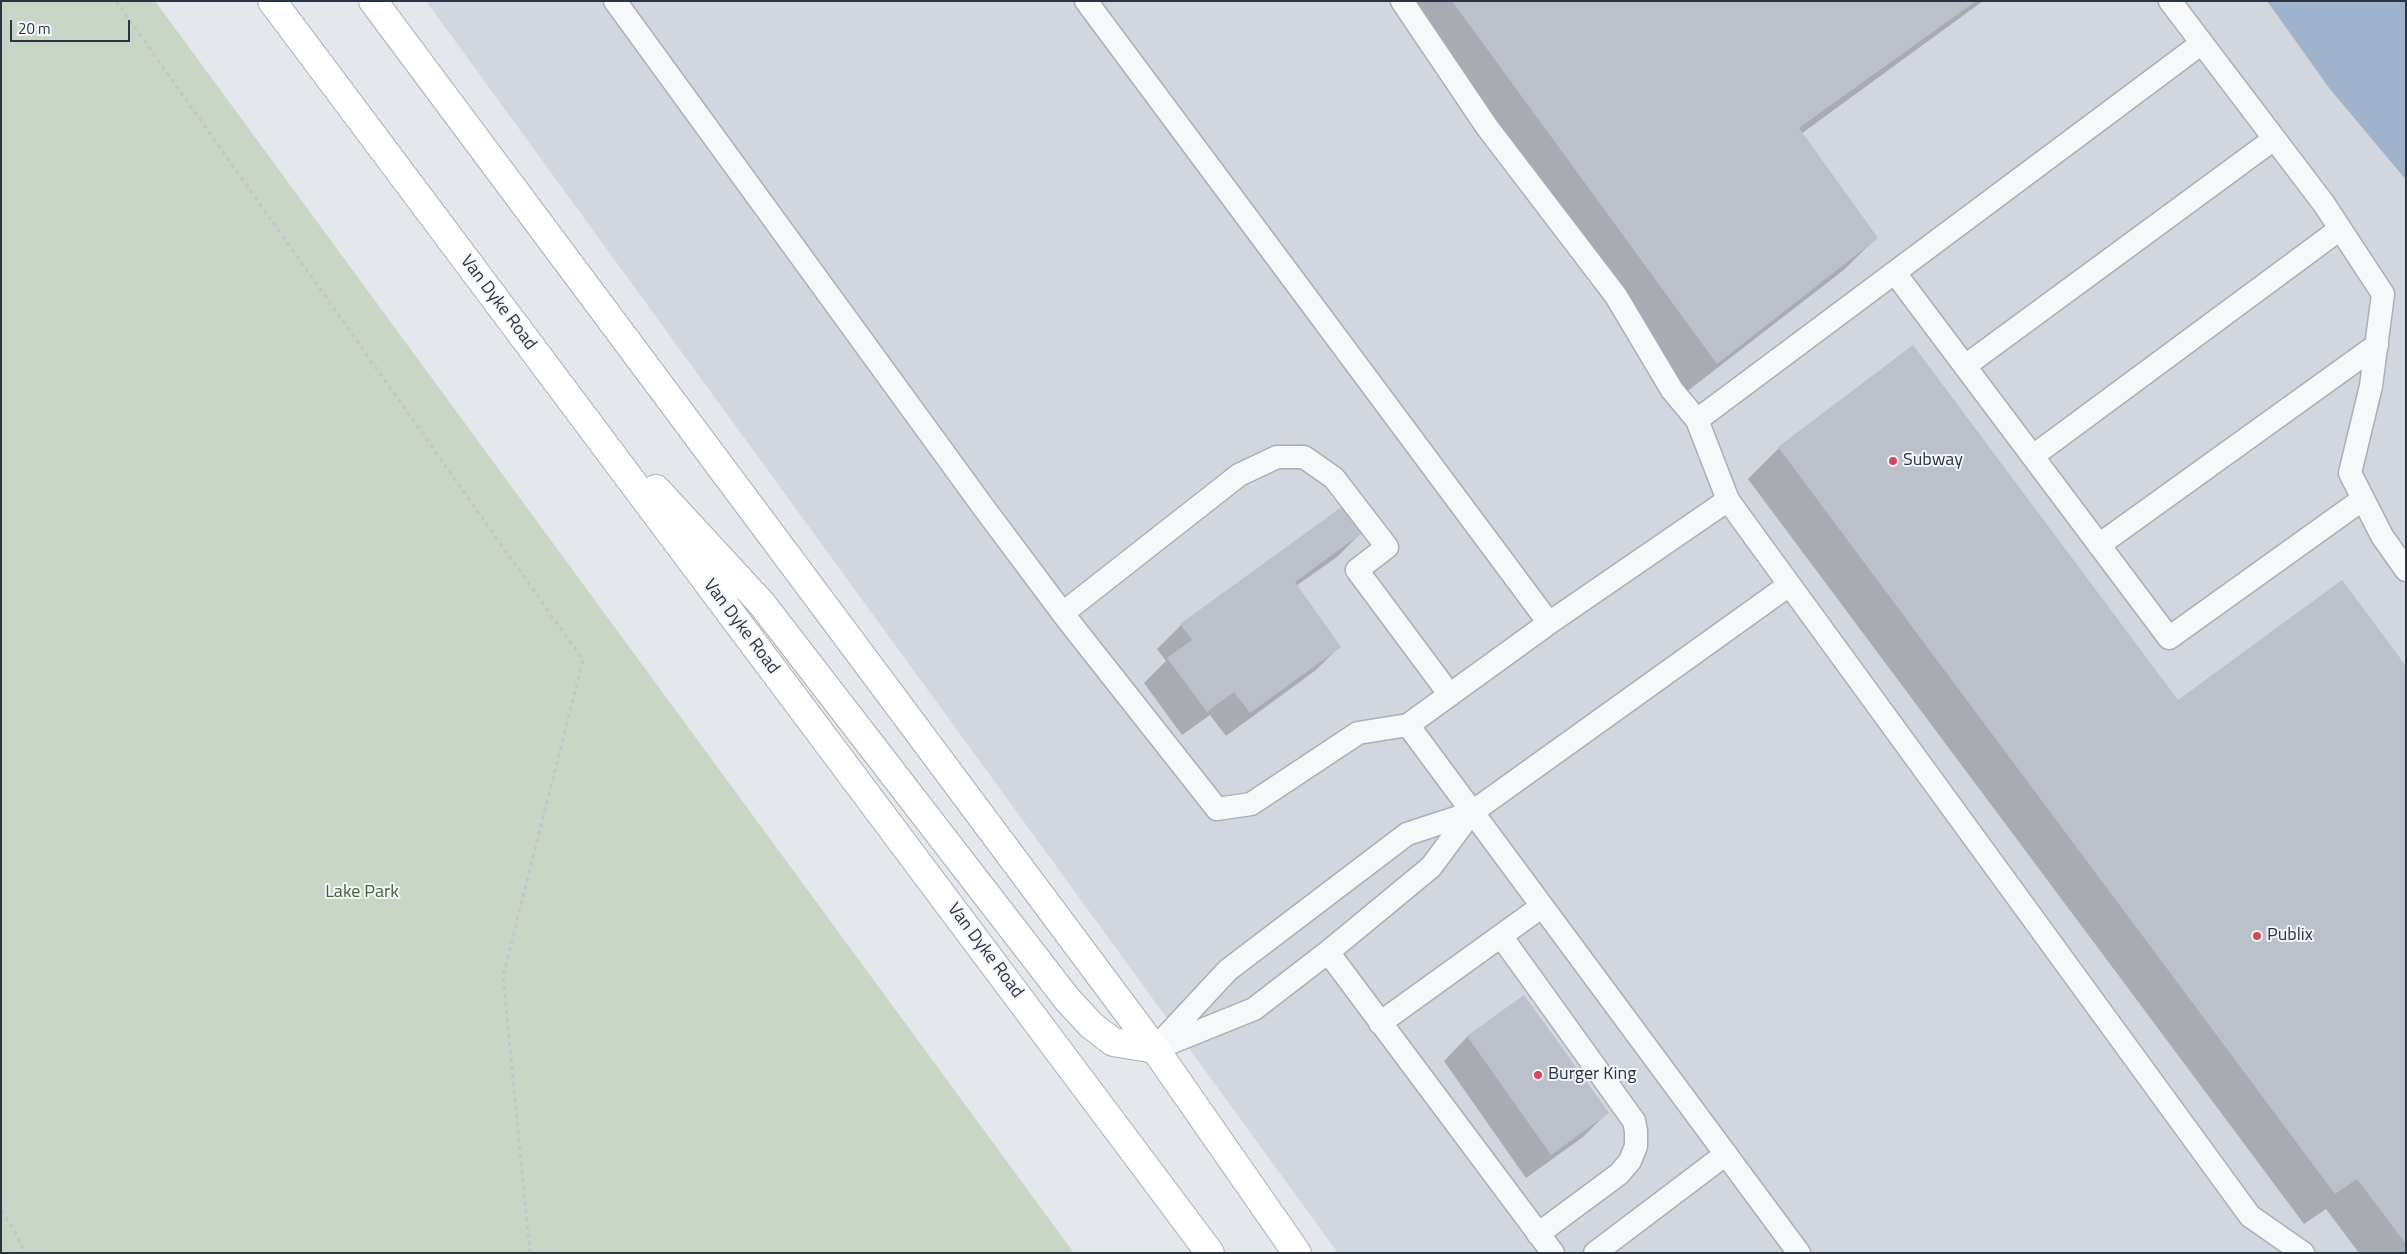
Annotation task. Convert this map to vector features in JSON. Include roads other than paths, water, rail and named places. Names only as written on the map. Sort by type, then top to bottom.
[{"type":"main road","name":"Van Dyke Road","points":[[272,1],[548,372],[1210,1253]]},
{"type":"main road","points":[[373,1],[1155,1049],[1298,1253]]},
{"type":"main road","points":[[548,372],[762,604],[1067,999],[1091,1025],[1113,1042],[1155,1049]]},
{"type":"lane","points":[[616,1],[984,508],[1063,613],[1217,809],[1251,804],[1358,732],[1408,726],[1549,623],[1728,500]]},
{"type":"lane","points":[[1086,1],[1549,623]]},
{"type":"lane","points":[[1402,1],[1488,127],[1616,296],[1672,390],[1697,420],[1728,500],[2250,1216],[2303,1253]]},
{"type":"lane","points":[[2170,1],[2340,229],[2383,294],[2371,386],[2350,473],[2382,536],[2406,570]]},
{"type":"lane","points":[[1697,420],[2202,44]]},
{"type":"lane","points":[[1965,366],[2274,139]]},
{"type":"lane","points":[[2033,456],[2340,229]]},
{"type":"lane","points":[[1895,273],[2169,638],[2363,499]]},
{"type":"lane","points":[[2099,545],[2377,344]]},
{"type":"lane","points":[[1063,613],[1239,475],[1277,457],[1304,457],[1334,478],[1387,547],[1357,570],[1450,695]]},
{"type":"lane","points":[[1155,1049],[1254,1009],[1328,952],[1431,867],[1471,814],[1790,585]]},
{"type":"lane","points":[[1408,726],[1471,814],[1799,1253]]},
{"type":"lane","points":[[1155,1049],[1228,970],[1408,834],[1471,814]]},
{"type":"lane","points":[[1380,1023],[1541,907]]},
{"type":"lane","points":[[1501,936],[1634,1121],[1636,1131],[1636,1146],[1630,1161],[1620,1174],[1538,1234]]},
{"type":"lane","points":[[1328,952],[1553,1253]]},
{"type":"lane","points":[[1595,1253],[1726,1154]]},
{"type":"water","points":[[2267,1],[2406,1],[2406,180],[2329,88]]},
{"type":"place","name":"Subway","points":[[1893,461]]},
{"type":"place","name":"Publix","points":[[2257,936]]},
{"type":"place","name":"Burger King","points":[[1538,1075]]},
{"type":"park label","name":"Lake Park","points":[[362,893]]}]
